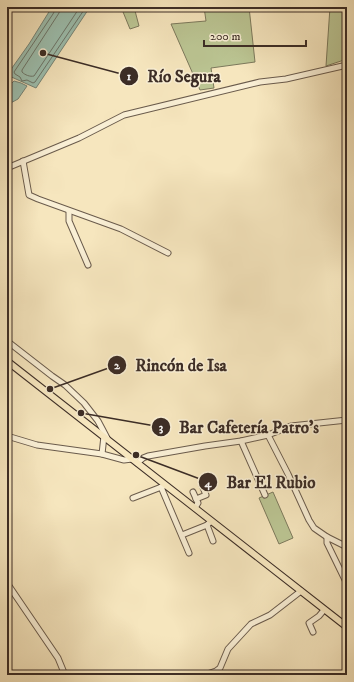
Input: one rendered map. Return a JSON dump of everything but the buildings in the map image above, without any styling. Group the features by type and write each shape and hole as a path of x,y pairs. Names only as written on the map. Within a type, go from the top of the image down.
{"main road":[{"path":"7,361 106,437 163,486 195,508 209,523 347,627"}],"street":[{"path":"7,168 79,138 124,115 246,85 286,79 347,64"},
{"path":"23,161 29,195 121,230 168,253"},
{"path":"69,211 69,221 88,265"},
{"path":"7,341 52,376 65,384 84,403 98,421 106,437 102,454"},
{"path":"7,436 38,445 102,454 124,460 135,461 148,456 241,441 268,435 291,426 347,420"},
{"path":"268,435 314,528 327,537 347,547"},
{"path":"241,441 264,495"},
{"path":"196,499 206,495 202,485"},
{"path":"133,498 163,486 189,553"},
{"path":"193,492 198,503 195,508"},
{"path":"182,535 209,523 213,541"},
{"path":"327,537 327,543 347,584"},
{"path":"7,583 58,658 65,675"},
{"path":"204,675 220,668 228,650 251,624 270,615 301,591"},
{"path":"313,632 309,623 319,616 324,610"}],"green space":[{"path":"121,7 134,7 139,26 130,29"},
{"path":"204,7 249,7 255,62 211,68 214,88 200,90 171,24 206,21"},
{"path":"330,7 347,7 347,59 326,66"},
{"path":"273,492 293,538 279,544 259,498"}],"water":[{"path":"52,7 90,7 36,88 7,75 29,44"},
{"path":"14,81 27,86 18,99 7,105 7,88"}],"place":[{"name":"Río Segura","path":"43,53"},
{"name":"Rincón de Isa","path":"50,389"},
{"name":"Bar Cafetería Patro's","path":"81,413"},
{"name":"Bar El Rubio","path":"136,455"}]}
